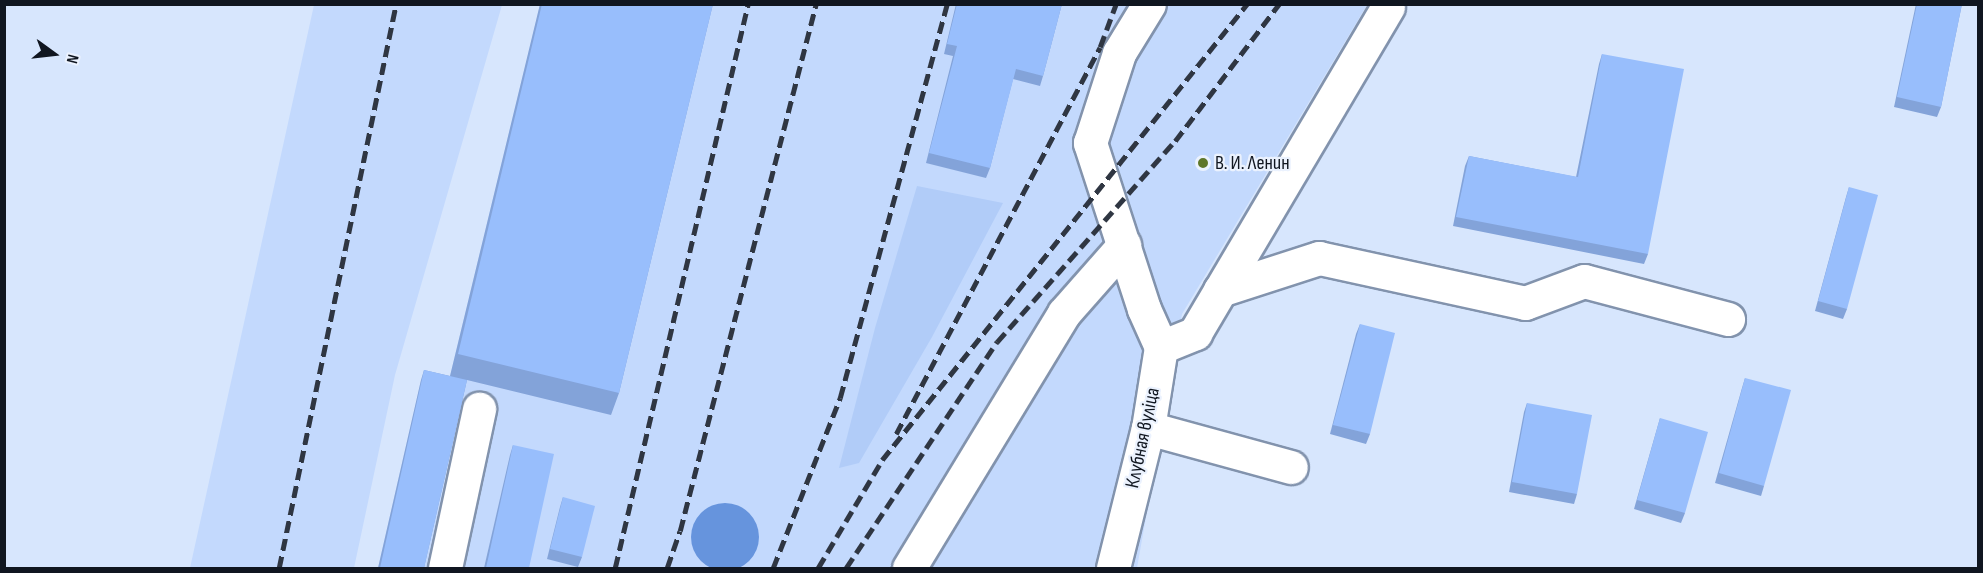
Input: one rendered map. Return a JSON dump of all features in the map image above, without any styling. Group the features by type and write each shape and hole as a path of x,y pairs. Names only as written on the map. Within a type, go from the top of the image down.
{"street":[{"path":"1149,4 1119,53 1090,143 1144,309 1161,347 1195,333 1388,7"},
{"path":"909,568 1064,313 1124,245"},
{"path":"1220,290 1319,258 1525,303 1584,281 1728,318"},
{"name":"Клубная вуліца","path":"1113,568 1148,428 1161,347"},
{"path":"445,568 479,409"},
{"path":"1148,428 1290,467"}],"shaded area":[{"path":"314,5 502,5 395,375 354,568 190,568"},
{"path":"540,5 1367,5 1182,314 1137,568 378,568 421,380 433,383 450,376"},
{"path":"917,186 1003,203 932,337 859,463 839,468 875,328"}],"water":[{"path":"732,503 744,509 753,518 759,530 757,550 749,561 732,571 718,571 701,561 693,550 691,530 701,513 712,505"}],"building":[{"path":"542,4 713,4 619,393 458,354"},
{"path":"957,4 1062,4 1043,76 1016,69 990,168 929,153 957,46 947,44"},
{"path":"1917,4 1962,4 1941,107 1897,97"},
{"path":"1602,54 1684,69 1648,254 1456,217 1469,156 1578,177"},
{"path":"1849,187 1878,195 1847,309 1818,301"},
{"path":"1360,324 1395,333 1370,434 1333,425"},
{"path":"424,370 467,380 424,568 380,568"},
{"path":"1745,378 1791,390 1764,486 1719,473"},
{"path":"1527,403 1592,415 1577,494 1512,482"},
{"path":"1660,418 1708,432 1685,513 1637,500"},
{"path":"513,445 554,454 529,568 486,568"},
{"path":"563,497 595,506 582,557 550,549"}],"railway":[{"path":"279,568 396,4"},
{"path":"615,568 748,4"},
{"path":"667,568 680,531 816,4"},
{"path":"773,568 840,398 947,4"},
{"path":"896,434 1100,47 1116,4"},
{"path":"818,568 882,460 1247,4"},
{"path":"846,568 997,342 1175,141 1279,4"}],"place":[{"name":"В. И. Ленин","path":"1203,163"}]}
